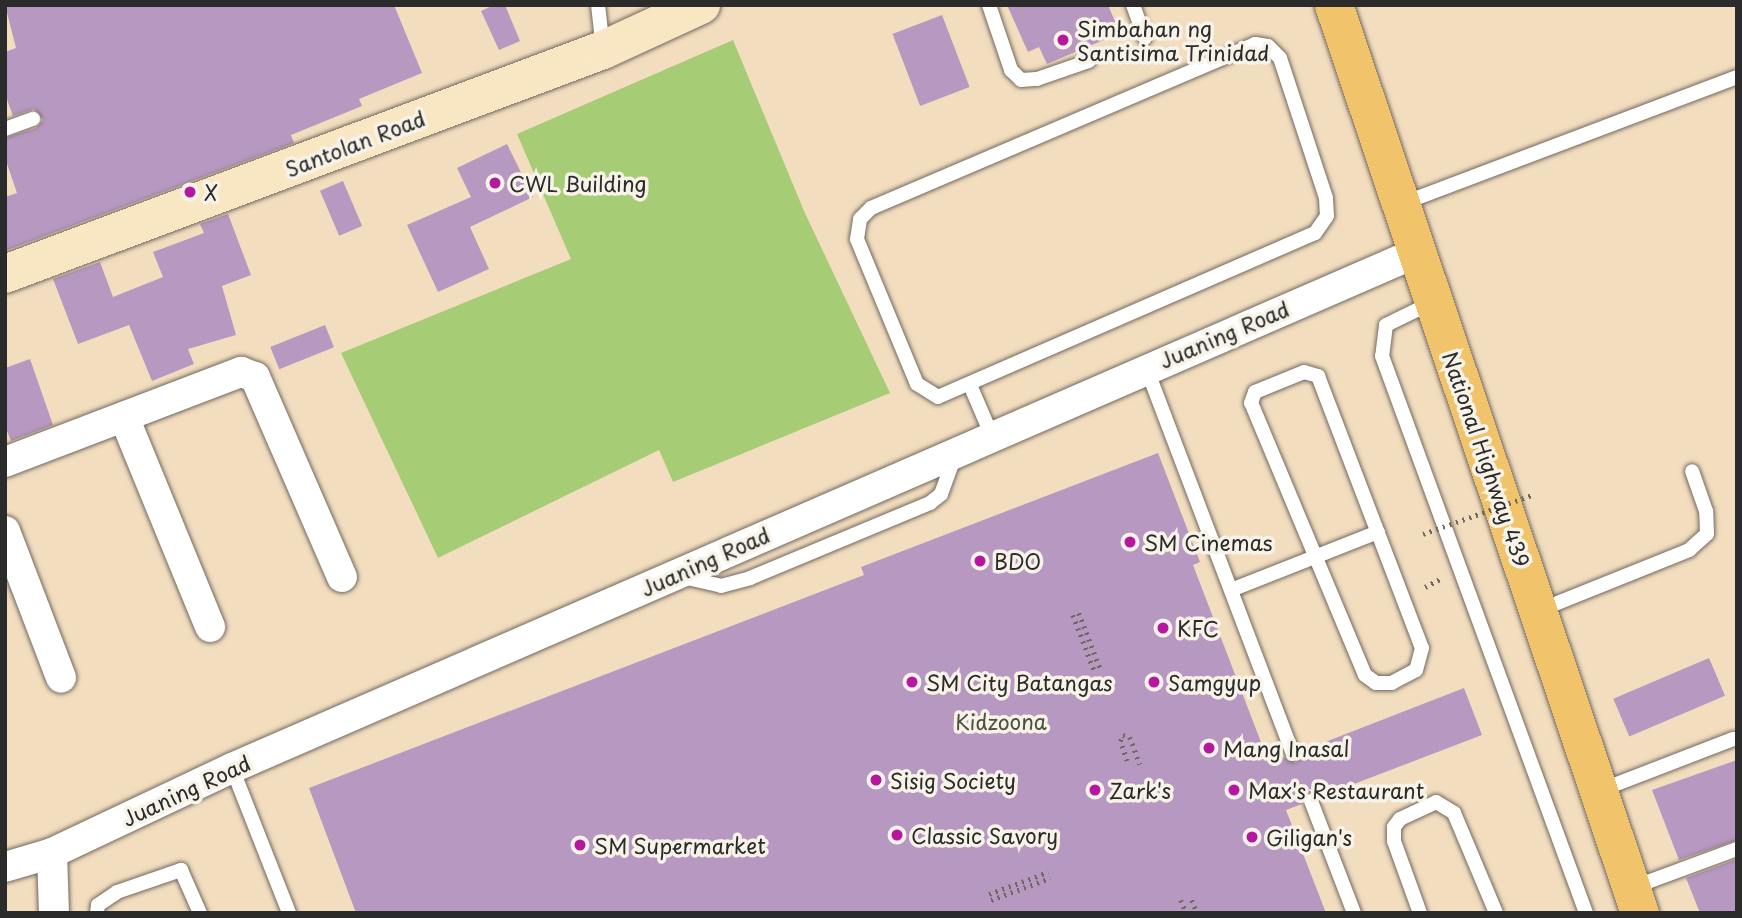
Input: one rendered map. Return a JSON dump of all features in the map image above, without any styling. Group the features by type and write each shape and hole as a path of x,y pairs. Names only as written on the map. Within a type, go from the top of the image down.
{"main road":[{"name":"National Highway 439","path":"1334,5 1637,900"}],"street":[{"name":"Santolan Road","path":"5,274 603,50 701,5"},
{"name":"Juaning Road","path":"5,867 52,853 232,768 1146,367 1416,253"},
{"path":"5,462 241,372 256,377 342,578"},
{"path":"124,417 210,627"},
{"path":"5,531 61,678"},
{"path":"52,853 54,913"}],"lane":[{"path":"598,5 603,50"},
{"path":"989,5 1011,70 1021,80 1037,79 1088,61"},
{"path":"1133,5 1145,38"},
{"path":"1255,44 1268,46 1280,58 1326,198 1326,216 1315,233 970,385 938,397 917,384 857,239 860,219 871,208 1235,51 1255,44"},
{"path":"1400,205 1737,77"},
{"path":"5,129 33,119"},
{"path":"1433,302 1386,325 1382,356 1586,913"},
{"path":"1146,367 1293,754"},
{"path":"1304,372 1318,376 1378,532 1422,648 1420,661 1406,678 1376,683 1366,675 1251,403 1255,392 1304,372"},
{"path":"970,385 992,436"},
{"path":"1539,610 1689,550 1707,534 1706,511 1692,471"},
{"path":"1231,590 1318,558 1378,532"},
{"path":"1601,790 1733,739"},
{"path":"232,768 289,913"},
{"path":"1311,801 1354,913"},
{"path":"1420,913 1394,841 1394,827 1400,819 1436,802 1454,813 1496,913"},
{"path":"1637,900 1737,849"},
{"path":"97,913 99,905 117,892 181,870 200,913"}],"path":[{"path":"1423,534 1532,495"},
{"path":"1425,587 1440,579"},
{"path":"1076,614 1097,669"},
{"path":"1127,761 1120,741 1123,735 1129,737 1140,764"},
{"path":"989,894 1048,872"},
{"path":"991,900 1050,878"},
{"path":"1181,900 1186,913"},
{"path":"1192,900 1197,913"}],"green space":[{"path":"733,40 804,211 890,393 673,482 659,450 438,558 341,353 571,259 517,134"}],"building":[{"path":"5,5 394,5 422,73 359,99 362,106 291,135 294,143 5,251 5,197 17,193 5,158 5,138 36,128 43,120 34,109 13,116 5,94 5,52 16,48"},
{"path":"494,5 505,5 520,41 499,50 481,11"},
{"name":"Simbahan ng Santisima Trinidad","path":"1007,5 1108,5 1120,33 1047,64 1039,47 1028,52"},
{"path":"942,15 970,87 920,106 893,34"},
{"path":"507,144 533,197 470,227 489,269 438,292 407,225 471,197 457,168"},
{"path":"343,181 362,226 339,236 320,191"},
{"path":"228,214 251,275 222,286 236,335 188,349 194,364 152,381 129,325 78,344 53,279 100,262 113,297 163,277 153,252 204,233 200,224"},
{"path":"325,325 334,347 279,369 270,347"},
{"path":"30,359 53,425 11,441 5,426 5,368"},
{"name":"SM City Batangas","path":"1158,453 1200,562 1193,565 1269,763 1284,757 1296,763 1302,751 1464,688 1482,735 1320,797 1308,792 1302,804 1286,810 1326,913 356,913 309,788 864,575 861,567"},
{"path":"1709,658 1725,696 1629,736 1613,699"},
{"path":"1737,760 1737,840 1679,860 1652,790"},
{"path":"1737,859 1737,913 1700,913 1686,878"}],"place":[{"name":"Simbahan ng Santisima Trinidad","path":"1063,40"},
{"name":"CWL Building","path":"495,183"},
{"name":"X","path":"190,192"},
{"name":"SM Cinemas","path":"1130,542"},
{"name":"BDO","path":"980,561"},
{"name":"KFC","path":"1163,628"},
{"name":"SM City Batangas","path":"912,682"},
{"name":"Samgyup","path":"1154,682"},
{"name":"Mang Inasal","path":"1209,748"},
{"name":"Sisig Society","path":"876,780"},
{"name":"Zark's","path":"1095,790"},
{"name":"Max's Restaurant","path":"1234,790"},
{"name":"Classic Savory","path":"897,835"},
{"name":"Giligan's","path":"1252,837"},
{"name":"SM Supermarket","path":"580,845"}],"park label":[{"name":"Kidzoona","path":"1001,721"}]}
